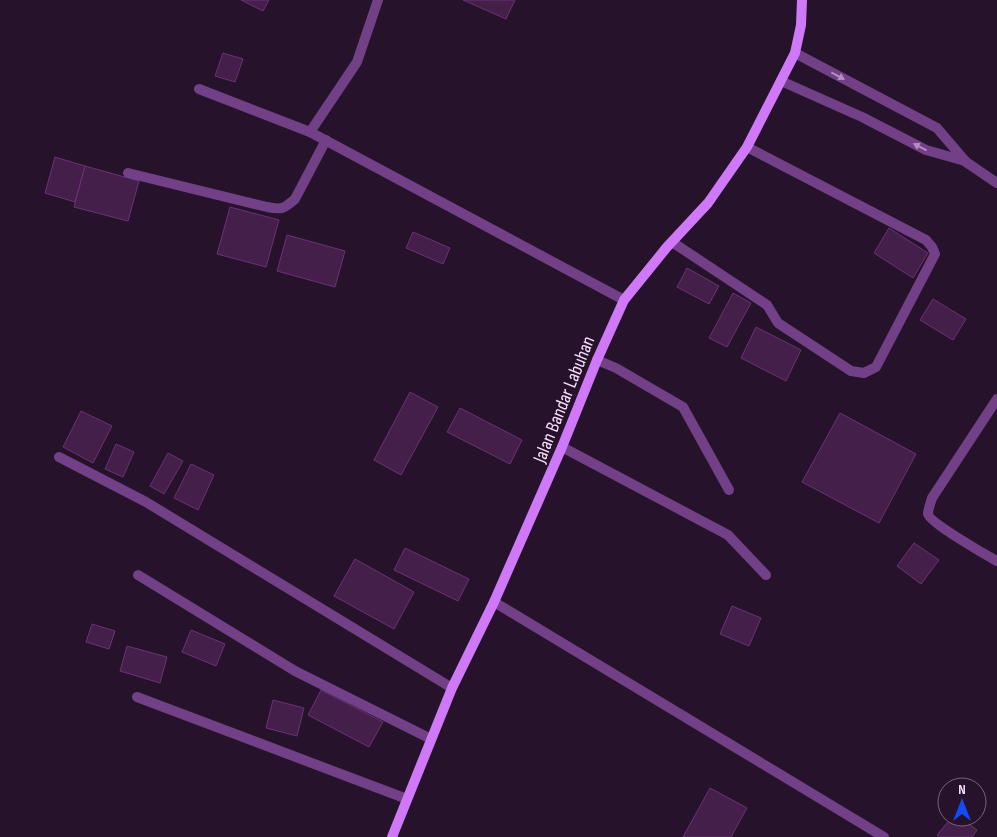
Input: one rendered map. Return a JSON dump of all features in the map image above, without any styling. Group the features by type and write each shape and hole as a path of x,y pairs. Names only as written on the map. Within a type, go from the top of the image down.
{"main road":[{"name":"Jalan Bandar Labuhan","path":"392,837 452,688 494,602 624,300 672,242 708,203 747,147 795,53 802,25 802,0"}],"street":[{"path":"310,132 357,62 378,0"},
{"path":"795,53 937,128 966,162 997,183"},
{"path":"781,81 862,117 926,150 966,162"},
{"path":"199,89 310,132 624,300"},
{"path":"128,173 267,208 283,208 295,199 326,140"},
{"path":"672,242 767,305 778,323 852,371 864,373 876,367 935,254 932,247 926,240 747,147"},
{"path":"597,360 616,368 683,407 729,490"},
{"path":"997,399 932,498 928,514 932,520 997,561"},
{"path":"562,447 728,535 766,575"},
{"path":"59,457 146,502 452,688"},
{"path":"138,575 295,670 431,739"},
{"path":"494,602 884,837"},
{"path":"137,697 407,798"}],"building":[{"path":"241,0 269,0 263,11"},
{"path":"463,0 515,0 506,19"},
{"path":"223,53 243,59 235,82 215,76"},
{"path":"55,157 85,166 75,202 45,193"},
{"path":"85,166 139,181 128,221 74,207"},
{"path":"230,207 279,220 266,267 217,254"},
{"path":"889,228 928,253 913,278 874,253"},
{"path":"413,232 450,248 443,264 406,248"},
{"path":"287,235 345,251 335,287 277,271"},
{"path":"687,268 719,286 709,304 677,287"},
{"path":"733,293 751,303 727,347 709,338"},
{"path":"933,299 966,319 953,340 920,320"},
{"path":"756,327 801,350 786,381 741,358"},
{"path":"410,392 438,407 401,475 374,460"},
{"path":"460,408 522,440 510,464 447,432"},
{"path":"81,411 112,426 93,463 63,447"},
{"path":"840,413 916,454 879,523 802,482"},
{"path":"116,444 134,452 123,477 105,469"},
{"path":"168,453 183,461 164,494 150,486"},
{"path":"191,464 214,475 198,510 174,498"},
{"path":"914,543 939,560 921,584 897,566"},
{"path":"405,548 469,579 458,601 394,570"},
{"path":"355,559 414,592 394,629 334,596"},
{"path":"732,606 761,618 749,646 720,634"},
{"path":"92,624 115,631 109,649 86,642"},
{"path":"191,630 225,644 216,666 182,652"},
{"path":"127,646 167,657 160,683 120,671"},
{"path":"321,690 383,722 369,747 308,715"},
{"path":"273,700 304,708 297,736 266,728"},
{"path":"710,788 747,808 731,837 683,837"},
{"path":"944,827 973,827 977,830 972,837 940,837 937,835"}]}
